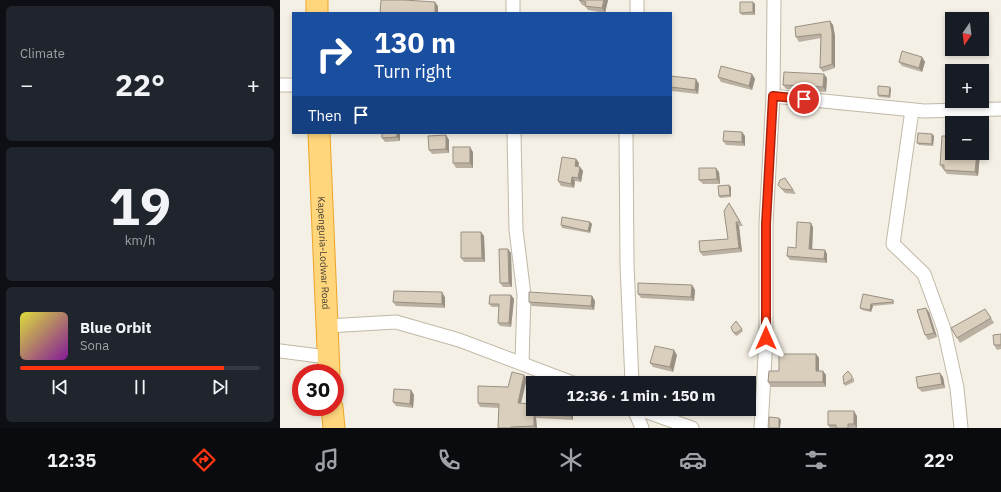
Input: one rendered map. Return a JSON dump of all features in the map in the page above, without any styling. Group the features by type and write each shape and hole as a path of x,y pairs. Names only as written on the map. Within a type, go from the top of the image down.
{"highway":[{"path":"317,0 317,12"},
{"name":"Kapenguria-Lodwar Road","path":"319,134 328,364"},
{"path":"333,416 334,428"}],"street":[{"path":"513,0 513,12"},
{"path":"636,12 637,0"},
{"path":"761,428 766,338 766,224 773,96 774,0"},
{"path":"280,86 292,85"},
{"path":"773,96 912,110 1001,109"},
{"path":"912,110 893,244 924,274 927,280 944,329 957,388 961,428"},
{"path":"514,134 516,230 524,295 522,363"},
{"path":"626,134 626,264 632,376"},
{"path":"327,326 396,322 459,340 555,376"},
{"path":"280,351 325,364"},
{"path":"637,416 642,428"},
{"path":"659,416 692,428"}],"building":[{"path":"381,0 435,2 435,12 380,12"},
{"path":"579,0 604,0 602,8 585,6 586,2"},
{"path":"740,2 753,2 753,12 740,13"},
{"path":"830,21 832,32 832,64 820,68 821,34 796,37 795,27"},
{"path":"902,51 922,57 919,68 899,62"},
{"path":"721,66 752,74 749,86 718,77"},
{"path":"784,72 824,74 823,87 783,85"},
{"path":"672,76 696,79 695,90 672,87"},
{"path":"878,86 890,87 889,96 878,95"},
{"path":"724,131 742,132 742,142 723,141"},
{"path":"918,133 932,134 932,144 917,143"},
{"path":"382,134 397,134 397,137 382,138"},
{"path":"446,135 446,149 429,150 428,136"},
{"path":"942,136 945,136 945,160 976,160 975,172 944,170 944,165 940,165"},
{"path":"453,147 470,147 470,163 453,163"},
{"path":"562,157 576,159 575,166 580,167 578,178 572,177 571,184 558,181"},
{"path":"699,168 716,168 717,179 699,180"},
{"path":"785,178 793,190 782,189 778,185 780,180"},
{"path":"729,185 730,195 719,196 718,186"},
{"path":"729,203 740,222 736,222 739,248 700,252 699,241 728,239 724,211"},
{"path":"562,217 590,222 588,231 561,225"},
{"path":"797,222 811,223 809,249 825,250 824,259 787,256 788,247 796,248"},
{"path":"461,232 481,232 482,258 461,258"},
{"path":"499,249 508,249 509,283 500,283"},
{"path":"638,283 692,285 691,297 638,294"},
{"path":"394,291 442,292 442,304 393,302"},
{"path":"529,292 592,296 591,306 529,302"},
{"path":"863,294 893,300 893,302 871,304 870,310 860,308"},
{"path":"490,295 511,295 509,323 498,323 499,304 489,304"},
{"path":"926,308 934,333 925,335 917,310"},
{"path":"985,309 991,318 957,338 951,328"},
{"path":"736,321 742,329 736,333 733,332 731,327"},
{"path":"1001,334 1001,345 994,345 993,335"},
{"path":"655,346 674,350 670,367 650,363"},
{"path":"779,354 816,354 816,371 823,371 823,382 768,382 769,371 779,371"},
{"path":"848,371 852,376 852,379 844,384 843,376"},
{"path":"512,372 524,375 518,403 526,404 526,416 534,416 534,426 498,428 499,404 478,403 478,386 508,387"},
{"path":"940,373 942,384 918,388 916,377"},
{"path":"394,389 411,390 410,404 393,402"},
{"path":"828,411 854,411 854,424 848,424 848,428 836,428 836,425 828,425"},
{"path":"769,417 779,418 779,428 769,428"}],"route":[{"path":"766,338 766,224 773,96 804,99"}]}
